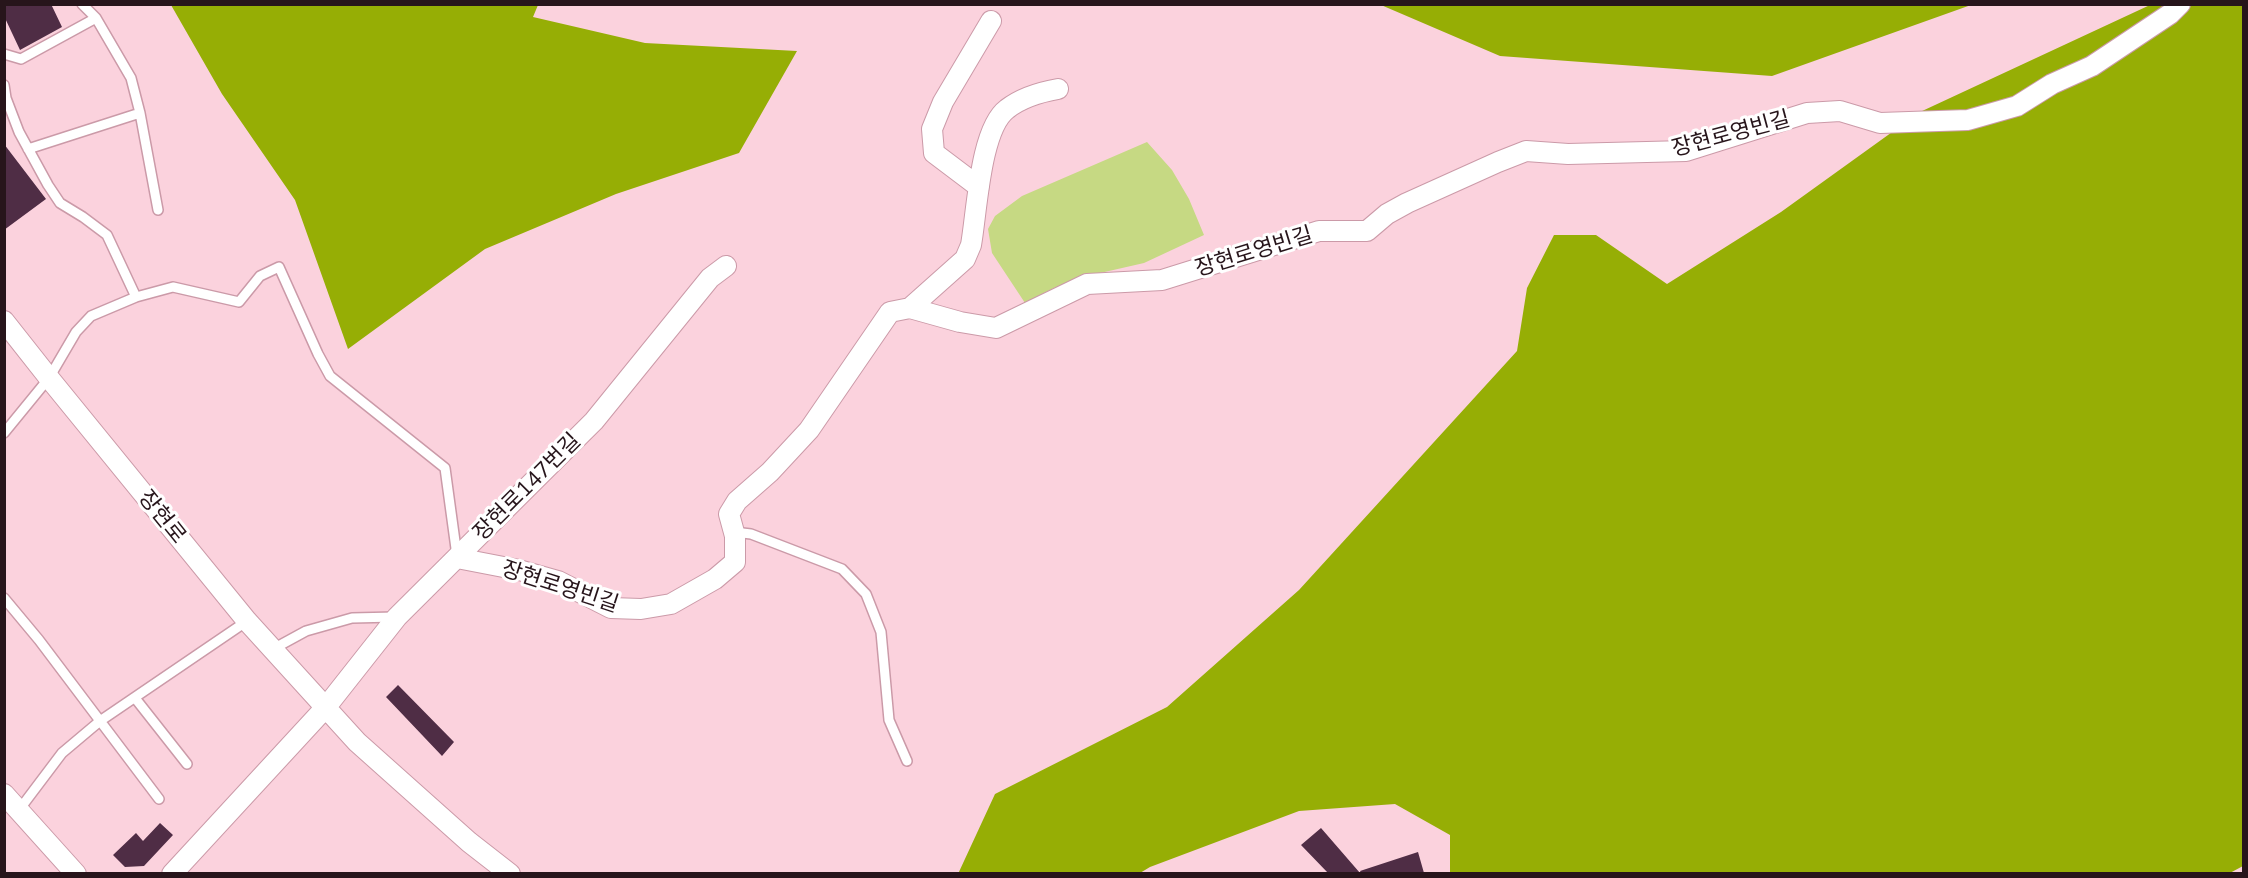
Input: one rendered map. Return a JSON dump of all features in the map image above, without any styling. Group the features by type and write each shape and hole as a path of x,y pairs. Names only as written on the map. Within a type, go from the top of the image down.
{"street":[{"name":"장현로영빈길","path":"457,558 519,570 558,581 611,608 641,609 671,604 715,579 735,562 734,532 729,514 737,501 770,472 809,430 890,312 910,308 960,322 996,328 1087,284 1162,280 1319,231 1367,231 1388,214 1407,203 1526,151 1568,153 1686,151 1807,113 1840,111 1880,123 1968,120 2018,106 2052,84 2092,66 2170,14 2180,4"},
{"path":"979,187 934,153 932,129 943,102 991,21"},
{"path":"910,308 965,259 971,245 986,147 995,123 1006,109 1042,92 1058,89"},
{"name":"장현로147번길","path":"326,707 397,617 594,421 710,278 726,266"},
{"name":"장현로","path":"4,321 247,621 366,749 469,842 510,873"},
{"path":"172,873 326,707"},
{"path":"4,794 76,873"}],"lane":[{"path":"82,4 96,18 131,78 140,113 158,210"},
{"path":"4,54 21,58 96,18"},
{"path":"4,85 15,123 60,203 107,235 136,297"},
{"path":"28,149 140,113"},
{"path":"4,433 48,378 76,332 91,315 136,297 173,287 239,302 260,276 279,267 330,376 445,468 457,558"},
{"path":"734,532 751,534 842,569 866,594 881,632 889,720 907,761"},
{"path":"4,598 39,640 159,799"},
{"path":"273,649 306,631 352,618 397,617"},
{"path":"18,810 62,753 100,721 247,621"},
{"path":"135,699 187,764"}],"green space":[{"path":"171,5 538,5 533,17 645,43 797,51 739,153 616,194 485,249 348,349 295,200 222,94"},
{"path":"1381,5 1971,5 1772,76 1500,56"},
{"path":"2150,5 2243,5 2243,866 2228,874 1450,873 1450,835 1395,804 1299,811 1150,867 1140,873 958,874 995,794 1167,707 1299,590 1517,351 1527,288 1554,235 1596,235 1667,284 1781,212 1920,112"},
{"path":"1147,142 1172,170 1189,199 1204,235 1144,263 1087,276 1054,288 1025,303 992,253 988,229 995,216 1022,196"}],"building":[{"path":"4,4 51,4 62,27 20,50 4,16"},
{"path":"4,144 46,199 4,230"},
{"path":"398,685 454,742 442,756 386,697"},
{"path":"160,823 173,835 144,866 125,867 113,855 136,833 143,841"},
{"path":"1321,828 1360,873 1328,873 1301,845"},
{"path":"1418,852 1424,873 1361,873 1360,871"}]}
